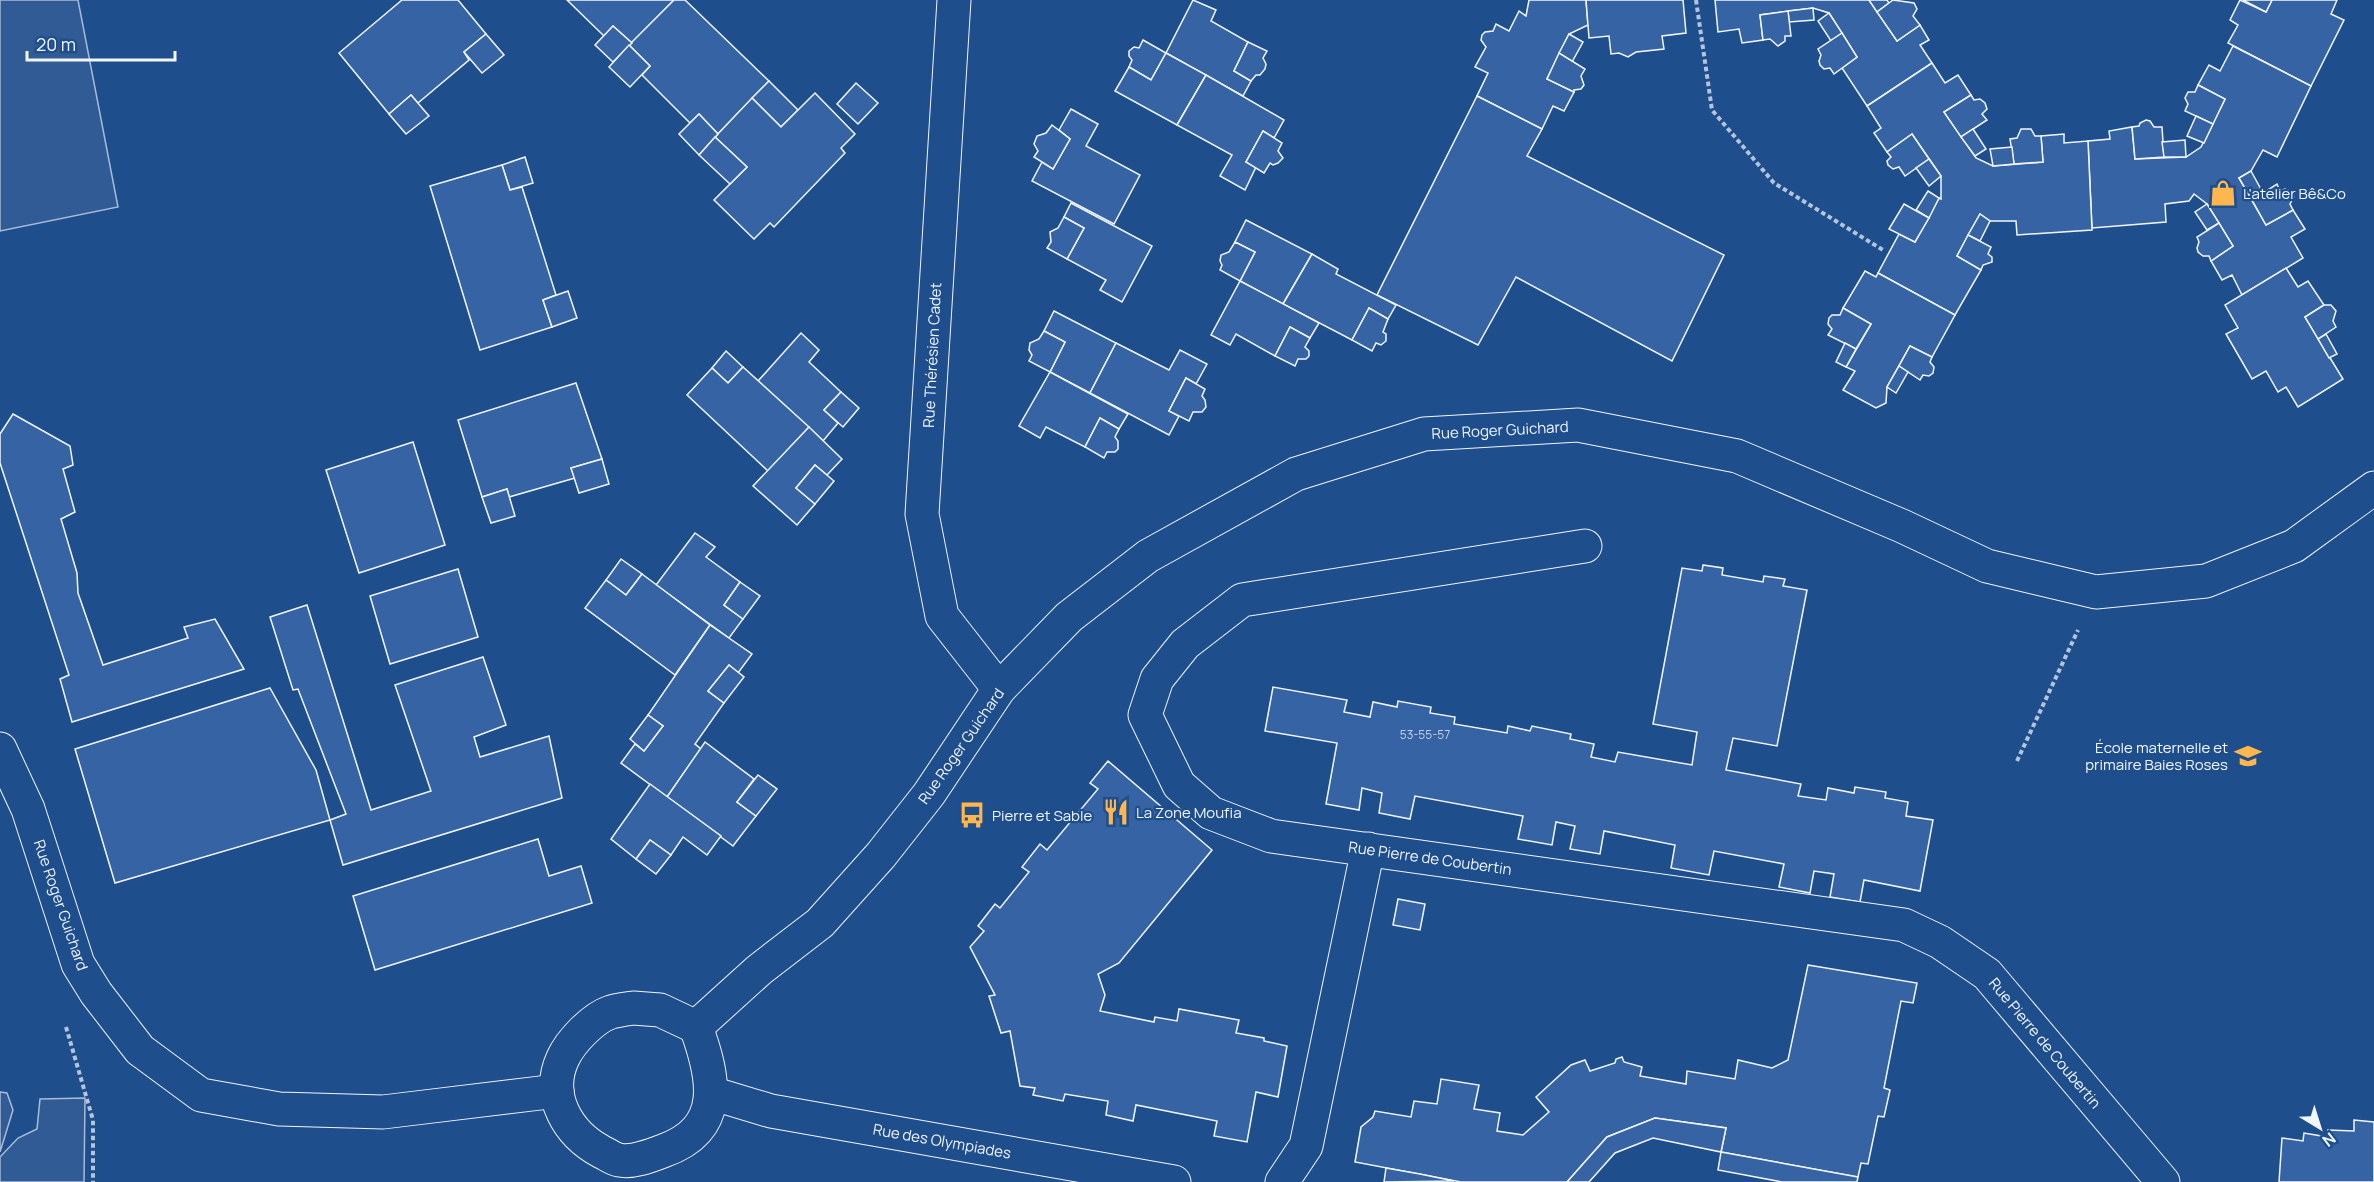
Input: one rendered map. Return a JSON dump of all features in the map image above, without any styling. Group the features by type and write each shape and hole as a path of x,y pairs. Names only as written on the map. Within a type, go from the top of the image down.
{"street":[{"name":"Rue Thérésien Cadet","path":"954,0 922,514 942,616 999,689"},
{"name":"Rue Roger Guichard","path":"696,1027 759,970 820,923 881,855 929,794 999,689 1069,617 1148,556 1296,474 1424,434 1578,425 1737,456 1902,526 1987,566 2096,592 2206,581 2294,546 2374,488"},
{"name":"Rue Pierre de Coubertin","path":"1586,546 1242,600 1185,644 1157,679 1145,715 1179,785 1211,813 1271,836 1904,925 1940,942 1987,974 2163,1182"},
{"name":"Rue Roger Guichard","path":"0,749 28,809 78,964 96,993 140,1050 201,1095 279,1109 383,1112 557,1091"},
{"path":"1282,1182 1306,1146 1368,849"},
{"path":"633,1008 660,1011 696,1027 708,1058 711,1093 702,1126 648,1170 595,1148 578,1136 563,1116 557,1091 560,1065 569,1045 586,1028 609,1012 633,1008"},
{"name":"Rue des Olympiades","path":"711,1093 771,1111 1174,1182"}],"path":[{"path":"1696,0 1712,110 1774,183 1883,250"},
{"path":"2017,761 2096,592"},
{"path":"93,1182 93,1120 61,1008 96,993"}],"shaded area":[{"path":"0,0 78,0 118,207 0,231"},
{"path":"0,1092 7,1093 13,1110 0,1152"},
{"path":"85,1098 84,1182 0,1182 0,1157 18,1138 37,1129 40,1099"}],"building":[{"path":"402,0 458,0 486,34 464,52 469,60 418,103 411,95 389,114 339,53"},
{"path":"567,0 674,0 632,43 613,26 604,36"},
{"path":"674,0 685,0 769,81 718,134 699,114 690,123 642,75 650,66 629,45"},
{"path":"1193,0 1216,10 1211,21 1248,42 1234,71 1251,81 1243,96 1166,53"},
{"path":"1529,0 1586,0 1588,25 1569,34 1547,79 1574,92 1564,111 1553,106 1542,129 1477,96 1488,73 1475,67 1486,47 1481,40 1482,35 1493,31 1496,24 1509,31 1519,11 1526,16"},
{"path":"1586,0 1683,0 1686,33 1662,36 1664,49 1636,52 1628,57 1619,53 1611,54 1609,36 1589,38"},
{"path":"1715,0 1869,0 1897,41 1920,25 1929,40 1920,45 1932,63 1867,106 1842,68 1857,57 1829,13 1813,8 1760,15 1763,40 1742,43 1739,29 1718,32"},
{"path":"1869,0 1887,0 1889,3 1877,12"},
{"path":"1893,0 1914,3 1917,9 1913,16 1920,25 1897,41 1877,12"},
{"path":"2240,0 2266,12 2272,0 2337,0 2331,14 2344,20 2311,86 2228,43 2238,25 2230,20"},
{"path":"2243,0 2272,0 2266,12"},
{"path":"1813,8 1814,20 1789,22 1788,11"},
{"path":"1788,11 1791,36 1785,36 1785,41 1778,46 1770,39 1763,40 1760,15"},
{"path":"1829,13 1842,33 1831,41 1818,21"},
{"path":"613,26 632,43 613,62 595,45"},
{"path":"1842,33 1857,57 1834,74 1830,68 1824,69 1820,65 1821,55 1818,49"},
{"path":"486,34 504,55 482,73 464,52"},
{"path":"1569,34 1583,42 1572,62 1559,53"},
{"path":"1143,40 1166,53 1151,80 1129,67 1132,60 1129,51 1134,47 1139,48"},
{"path":"1248,42 1267,51 1263,58 1266,64 1265,69 1251,81 1234,71"},
{"path":"629,45 650,66 630,87 609,67"},
{"path":"2233,46 2311,86 2277,157 2263,150 2251,171 2239,178 2266,225 2293,210 2305,229 2291,237 2303,258 2242,295 2232,275 2222,280 2211,261 2233,246 2207,204 2194,194 2189,201 2165,204 2166,222 2092,228 2088,141 2110,139 2109,131 2132,127 2135,159 2186,157 2201,147 2225,99 2198,85 2209,65 2220,71"},
{"path":"1166,53 1206,75 1177,125 1115,91 1129,67 1151,80"},
{"path":"1559,53 1585,69 1581,76 1584,85 1581,89 1574,90 1574,92 1547,79"},
{"path":"1932,63 1945,83 1958,75 1971,95 1944,112 1976,158 1993,166 2043,162 2041,136 2064,134 2064,143 2088,141 2092,230 2017,235 2016,221 1990,221 1980,214 1957,256 1981,270 1955,315 1878,273 1899,234 1915,242 1939,198 1941,199 1941,176 1912,134 1887,152 1874,133 1881,128 1867,106"},
{"path":"1206,75 1284,120 1274,138 1263,131 1246,162 1256,167 1245,190 1220,176 1232,155 1177,125"},
{"path":"769,81 798,110 781,127 752,98"},
{"path":"856,83 878,103 858,124 837,104"},
{"path":"2198,85 2225,99 2213,124 2185,111 2188,104 2185,98 2188,92 2195,92"},
{"path":"815,93 855,134 841,148 845,153 774,227 770,223 754,239 714,200 747,167 715,137 752,98 781,127"},
{"path":"411,95 429,116 406,134 389,114"},
{"path":"1971,95 1974,100 1980,99 1985,103 1987,109 1982,114 1987,120 1961,137 1944,112"},
{"path":"1477,96 1542,129 1527,156 1724,255 1672,361 1516,277 1478,345 1377,295"},
{"path":"1071,109 1098,124 1086,146 1140,175 1114,224 1032,181 1042,162 1053,169 1070,139 1059,130"},
{"path":"699,114 718,134 699,155 679,134"},
{"path":"2196,116 2213,124 2204,143 2187,136"},
{"path":"2146,120 2150,121 2154,127 2162,127 2164,157 2135,159 2132,127 2139,126"},
{"path":"1052,125 1070,139 1053,169 1034,157 1038,151 1034,144 1037,136 1046,133"},
{"path":"1973,129 1986,149 1975,156 1961,137"},
{"path":"2021,129 2031,129 2035,136 2041,136 2043,162 2014,164 2010,139 2017,138"},
{"path":"1263,131 1282,143 1278,151 1283,158 1273,165 1270,163 1264,173 1246,162"},
{"path":"1912,134 1929,159 1905,176 1899,167 1893,169 1888,165 1887,161 1891,157 1887,152"},
{"path":"715,137 747,167 730,184 699,155"},
{"path":"2185,140 2186,157 2164,157 2162,142"},
{"path":"2012,147 2014,164 1993,166 1990,149"},
{"path":"525,157 533,183 510,190 502,165"},
{"path":"1929,159 1941,176 1929,186 1916,168"},
{"path":"502,165 510,190 522,187 556,295 543,300 552,327 480,350 430,186"},
{"path":"2251,171 2263,193 2252,200 2239,178"},
{"path":"2277,184 2280,191 2285,189 2292,192 2294,197 2290,204 2293,210 2266,225 2252,200"},
{"path":"1928,191 1939,198 1929,218 1916,210"},
{"path":"1071,203 1152,246 1122,302 1100,290 1106,280 1067,259 1084,228 1064,217"},
{"path":"1904,204 1929,218 1915,242 1889,229"},
{"path":"2207,204 2219,223 2207,230 2195,212"},
{"path":"1980,214 1990,221 1980,241 1968,235"},
{"path":"1064,217 1084,228 1067,259 1047,248 1051,242 1050,232 1058,228"},
{"path":"1246,220 1312,254 1283,304 1240,281 1255,252 1235,242"},
{"path":"2219,223 2233,246 2211,261 2209,256 2203,256 2198,252 2197,237"},
{"path":"1968,235 1991,247 1988,254 1992,257 1992,262 1983,265 1981,270 1957,256"},
{"path":"1235,242 1255,252 1240,281 1220,270 1221,255 1229,252"},
{"path":"1312,254 1338,269 1336,274 1396,305 1388,319 1369,308 1352,340 1283,304"},
{"path":"2286,268 2298,287 2308,281 2324,305 2305,317 2343,379 2298,407 2286,387 2278,392 2266,371 2252,379 2226,334 2238,328 2225,305"},
{"path":"1865,271 1876,277 1878,273 1955,315 1932,357 1910,346 1887,387 1886,403 1876,408 1843,390 1855,371 1846,367 1871,324 1843,308"},
{"path":"1240,281 1319,323 1310,338 1290,327 1275,356 1236,334 1230,345 1211,335"},
{"path":"568,291 577,318 552,327 543,300"},
{"path":"2324,305 2331,305 2336,311 2333,321 2336,327 2318,339 2305,317"},
{"path":"1369,308 1388,319 1383,332 1386,334 1386,341 1381,345 1376,343 1372,351 1352,340"},
{"path":"1843,308 1871,324 1856,349 1828,335 1832,329 1828,324 1829,318 1832,315 1840,315"},
{"path":"1054,311 1116,343 1090,393 1050,372 1065,342 1044,331"},
{"path":"1290,327 1310,338 1305,347 1309,351 1309,356 1306,359 1298,359 1295,366 1275,356"},
{"path":"1044,331 1065,342 1050,372 1029,361 1032,355 1029,350 1030,343 1039,339"},
{"path":"801,333 819,350 809,362 841,392 824,410 838,423 823,441 758,381"},
{"path":"2326,334 2337,354 2329,358 2318,339"},
{"path":"1116,343 1169,370 1180,350 1207,364 1196,384 1186,378 1169,411 1179,416 1169,435 1090,393"},
{"path":"1845,343 1856,349 1846,367 1836,362"},
{"path":"1910,346 1932,357 1930,362 1934,367 1933,373 1929,376 1923,375 1920,380 1899,366"},
{"path":"726,351 743,367 728,383 712,368"},
{"path":"1899,366 1908,372 1896,393 1887,387"},
{"path":"743,367 809,427 768,471 687,395 712,368 728,383"},
{"path":"1050,372 1128,414 1119,429 1100,418 1085,447 1046,427 1040,438 1019,426"},
{"path":"1186,378 1205,389 1202,396 1206,407 1202,412 1193,412 1189,421 1169,411"},
{"path":"576,383 602,459 571,468 575,478 509,497 507,489 482,497 458,420"},
{"path":"841,392 859,408 843,427 824,410"},
{"path":"13,414 70,446 73,465 63,469 75,512 61,519 77,573 78,593 103,665 188,638 184,627 215,619 244,669 72,722 60,679 69,675 0,463 0,434"},
{"path":"1100,418 1119,429 1115,437 1118,441 1118,449 1115,452 1107,452 1104,458 1085,447"},
{"path":"809,427 842,459 827,475 815,465 796,488 815,504 797,525 753,486"},
{"path":"413,442 445,545 359,573 326,470"},
{"path":"602,459 609,484 579,493 571,468"},
{"path":"815,465 834,481 815,504 796,488"},
{"path":"507,489 515,516 491,523 482,497"},
{"path":"695,533 715,547 706,557 740,582 724,605 743,619 729,638 656,585"},
{"path":"621,559 642,574 626,595 606,580"},
{"path":"1703,565 1723,568 1722,575 1763,582 1764,576 1785,579 1783,586 1807,590 1777,746 1733,738 1726,770 1801,784 1798,796 1826,800 1828,788 1854,793 1855,787 1886,792 1885,798 1908,802 1906,816 1933,820 1920,891 1864,880 1860,902 1830,897 1834,874 1814,871 1810,893 1779,887 1784,864 1714,851 1709,875 1671,868 1675,845 1604,831 1600,854 1570,849 1575,826 1556,822 1552,845 1518,839 1523,816 1415,796 1410,819 1379,813 1382,793 1362,788 1359,810 1326,804 1337,743 1265,731 1273,687 1347,700 1344,712 1370,717 1373,702 1397,707 1398,701 1431,707 1430,713 1455,717 1454,724 1507,733 1508,726 1530,731 1532,726 1571,734 1570,739 1594,744 1591,757 1615,762 1618,752 1692,765 1697,732 1653,724 1682,568 1702,571"},
{"path":"458,569 478,637 390,664 370,596"},
{"path":"642,574 710,625 675,675 585,608 606,580 626,595"},
{"path":"740,582 760,596 743,619 724,605"},
{"path":"307,605 371,810 431,791 395,685 483,657 506,725 474,737 480,757 549,736 562,798 343,865 330,820 346,814 298,689 293,690 270,617"},
{"path":"710,625 752,654 738,673 729,665 708,691 724,703 695,744 701,749 667,797 621,763 635,744 644,751 663,726 648,715"},
{"path":"729,665 744,677 724,703 708,691"},
{"path":"270,688 316,770 330,820 115,883 75,749"},
{"path":"648,715 663,726 644,751 630,739"},
{"path":"705,742 754,779 737,802 756,816 733,846 667,797"},
{"path":"1108,761 1212,850 1119,963 1098,974 1105,995 1100,1011 1154,1022 1155,1017 1177,1021 1179,1009 1239,1020 1236,1033 1264,1038 1264,1041 1287,1046 1278,1097 1256,1092 1247,1142 1214,1136 1217,1121 1136,1105 1133,1121 1106,1115 1108,1101 1065,1094 1063,1101 1033,1095 1035,1088 1020,1086 1010,1031 1001,1033 989,996 995,995 970,947 984,931 978,926 995,904 1000,908 1029,872 1022,867 1040,844 1047,850 1098,789 1090,783"},
{"path":"758,775 777,789 756,816 737,802"},
{"path":"650,784 721,836 707,855 683,837 671,855 650,840 636,859 611,839"},
{"path":"538,839 549,876 581,866 592,903 375,970 353,896"},
{"path":"650,840 671,855 656,874 636,859"},
{"path":"1398,899 1425,904 1420,930 1393,925"},
{"path":"1808,965 1917,983 1913,1003 1901,1001 1884,1088 1890,1090 1884,1117 1878,1116 1868,1164 1861,1163 1858,1177 1721,1152 1726,1128 1655,1118 1607,1137 1567,1182 1461,1182 1355,1162 1361,1127 1373,1117 1375,1111 1411,1117 1414,1101 1437,1104 1441,1079 1479,1085 1474,1109 1500,1113 1497,1131 1523,1135 1549,1112 1536,1097 1571,1065 1585,1060 1590,1071 1615,1063 1616,1059 1622,1057 1624,1062 1642,1067 1640,1076 1686,1084 1687,1071 1735,1079 1738,1060 1772,1068 1788,1060"},
{"path":"1655,1118 1726,1128 1721,1152 1653,1138 1615,1153 1589,1182 1567,1182 1607,1137"},
{"path":"2354,1120 2374,1122 2374,1182 2279,1182 2282,1138 2303,1141 2304,1133 2328,1137 2328,1130 2354,1131"},
{"path":"1721,1152 1858,1177 1857,1182 1782,1182 1718,1170"},
{"path":"1386,1168 1420,1174 1454,1181 1384,1182"}],"place":[{"name":"L'atelier Bê&Co","path":"2223,193"},
{"name":"École maternelle et primaire Baies Roses","path":"2248,756"},
{"name":"La Zone Moufia","path":"1116,812"},
{"name":"Pierre et Sable","path":"972,815"}]}
